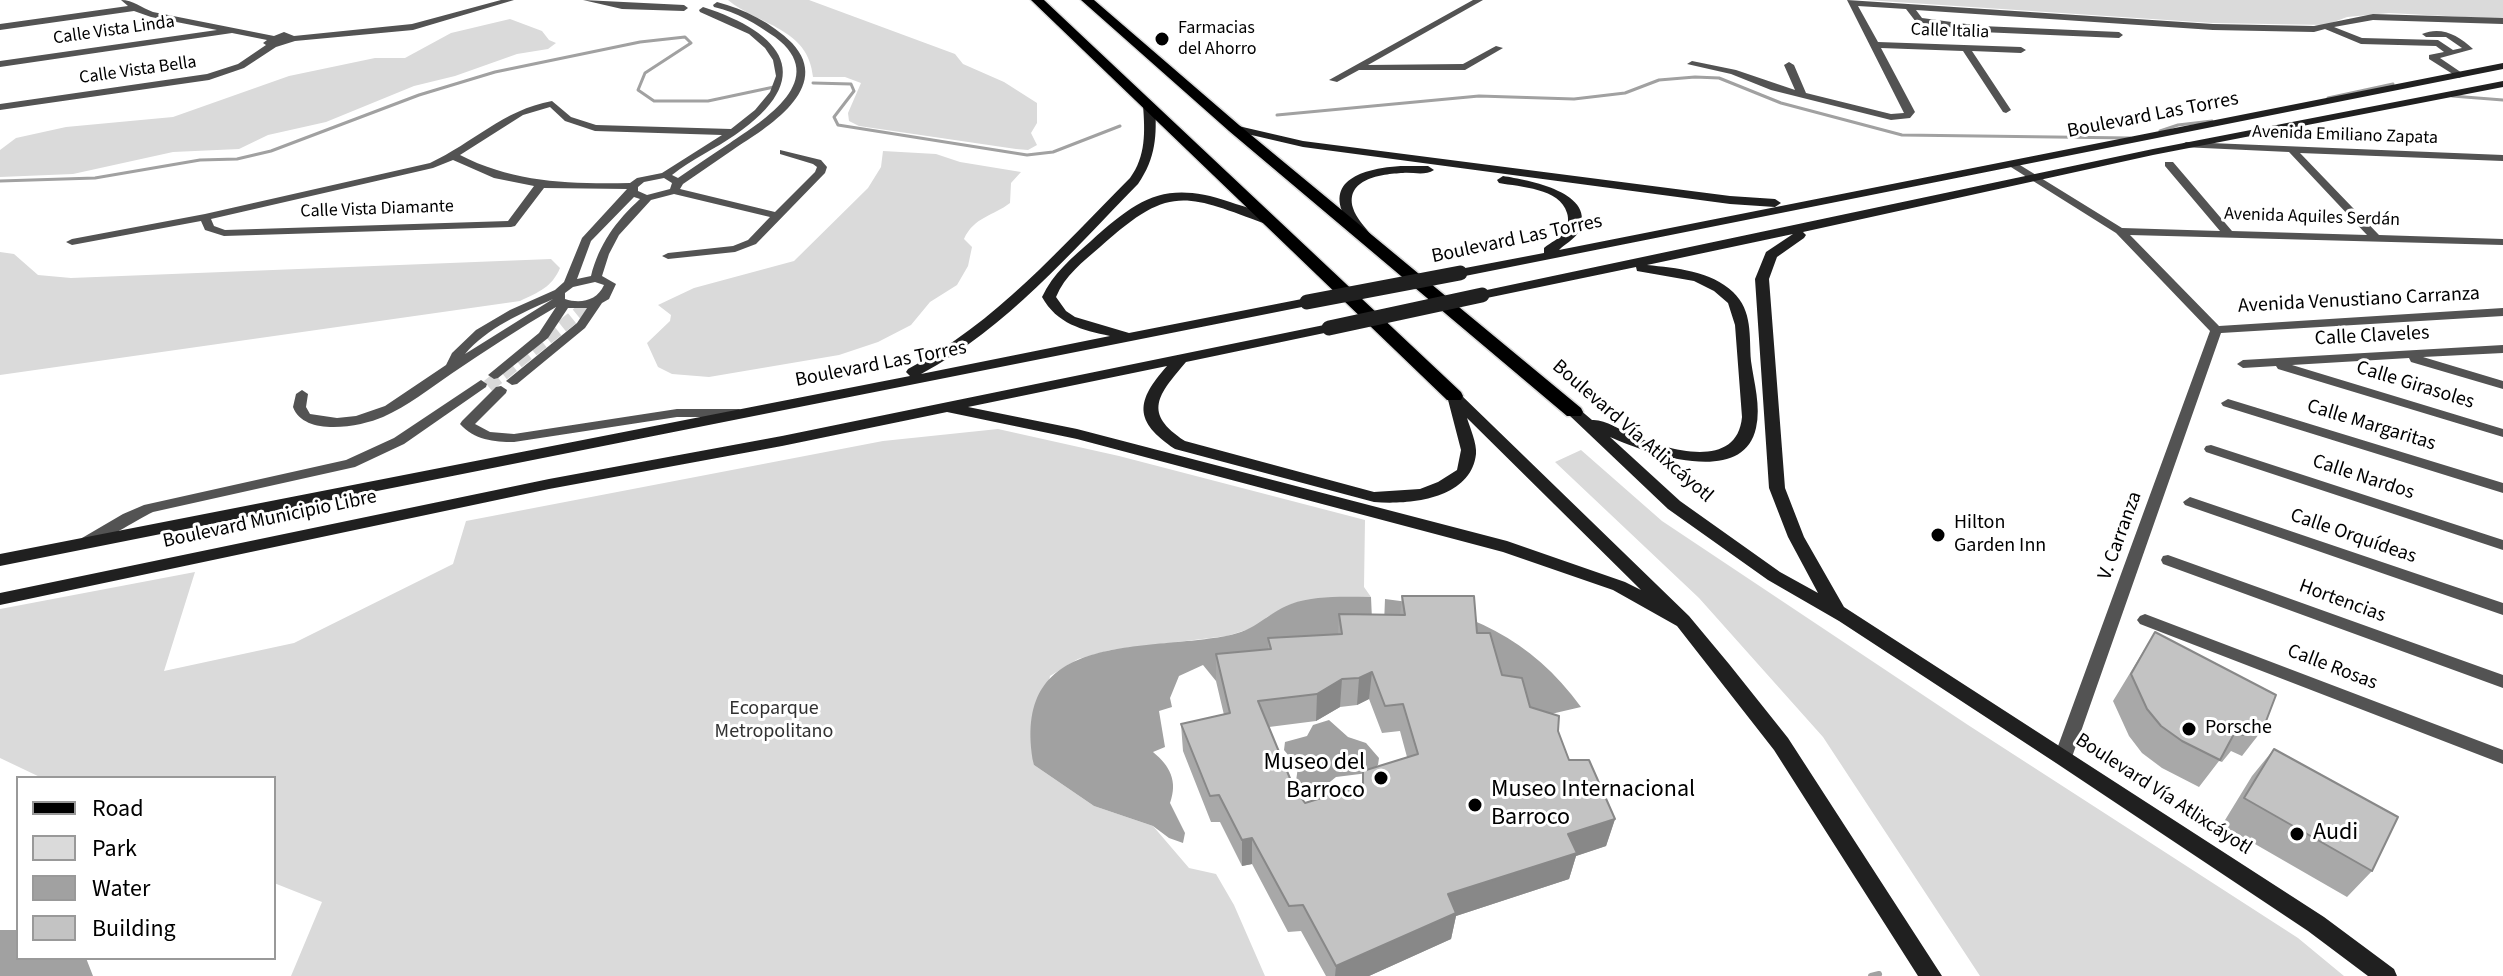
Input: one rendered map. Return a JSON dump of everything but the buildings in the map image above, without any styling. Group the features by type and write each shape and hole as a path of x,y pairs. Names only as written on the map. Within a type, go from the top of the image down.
{"main road":[{"path":"1037,0 1454,396 1683,621 1781,744 1931,976"},
{"name":"Boulevard Vía Atlixcáyotl","path":"1087,0 1234,128 1574,412 1674,505 1774,576 1838,612 2316,924 2386,976"},
{"name":"Boulevard Las Torres","path":"539,453 2503,66"},
{"name":"Boulevard Las Torres","path":"549,484 1180,360 2031,177 2503,84"},
{"path":"884,384 965,344 1000,314 1134,181 1144,168 1151,146 1149,105"},
{"path":"1234,128 1303,144 1730,200 1797,204"},
{"path":"1365,235 1346,207 1348,190 1353,183 1383,170 1424,169 1521,182 1558,194 1572,209 1575,226 1568,238 1543,255"},
{"path":"1128,337 1073,321 1053,307 1049,297 1059,277 1126,214 1155,199 1189,196 1217,202 1270,221"},
{"path":"1818,225 1771,255 1762,279 1777,488 1796,537 1838,612"},
{"path":"1574,412 1627,442 1679,455 1714,455 1729,451 1746,435 1749,425 1742,321 1735,303 1704,280 1624,266"},
{"path":"1180,360 1164,378 1149,403 1151,422 1163,435 1180,445 1374,497 1401,499 1437,491 1464,472 1469,450 1454,396"},
{"path":"943,407 1077,434 1507,547 1619,586 1683,621"},
{"name":"Boulevard Municipio Libre","path":"0,560 539,453"},
{"name":"Boulevard Municipio Libre","path":"0,599 549,484"}],"street":[{"path":"125,0 135,8"},
{"path":"0,27 135,8 272,42 284,35 293,39 413,27 510,0"},
{"path":"87,542 149,508 350,464 399,441 491,384 552,326 586,240 641,180 665,175 732,132 779,86 781,63 776,53 759,36 738,23 685,4 622,6 587,0"},
{"path":"1334,80 1479,0"},
{"path":"1852,1 2213,27 2327,27 2373,17 2503,21"},
{"path":"1692,64 1733,72 1802,95 1891,117 1907,116 1910,112 1852,1"},
{"path":"596,278 600,257 611,234 647,198 676,186 773,119 800,81 801,60 784,39 719,2 703,10"},
{"path":"1909,7 1919,20 1975,28 2119,35"},
{"path":"2327,27 2361,41 2438,43 2451,53"},
{"name":"Calle Vista Linda","path":"0,64 233,30"},
{"path":"2390,42 2388,40 2407,34 2448,34 2469,49 2432,57 2459,75"},
{"name":"Calle Vista Bella","path":"0,107 209,77 241,66 272,42"},
{"name":"Calle Italia","path":"1877,45 2021,50"},
{"path":"1357,68 1465,67 1499,48"},
{"path":"1966,49 2006,110"},
{"path":"1789,65 1802,95"},
{"path":"72,242 403,174 455,157 520,111 542,104 552,104 568,119 595,128 732,132"},
{"name":"Avenida Emiliano Zapata","path":"2186,145 2503,158"},
{"path":"2293,151 2376,238"},
{"path":"668,256 747,245 820,173 822,167 817,162 784,152"},
{"path":"455,157 488,174 540,186 632,190 647,198"},
{"path":"2011,164 2120,231 2216,330"},
{"path":"2169,164 2229,234"},
{"path":"665,175 676,186 778,216"},
{"name":"Calle Vista Diamante","path":"205,217 209,228 224,233 511,224 540,186"},
{"name":"Avenida Aquiles Serdán","path":"2120,231 2503,242"},
{"path":"302,394 298,405 301,414 309,420 343,423 366,419 403,404 452,367 563,295 596,278 605,280 610,290 597,301 581,325 512,381"},
{"path":"452,367 454,357 463,347 511,314 563,295 585,305 597,301"},
{"name":"Avenida Venustiano Carranza","path":"2216,330 2503,312"},
{"path":"523,321 539,319 552,326"},
{"name":"V. Carranza","path":"2063,757 2216,330"},
{"name":"Calle Claveles","path":"2243,364 2503,349"},
{"path":"2403,355 2503,385"},
{"name":"Calle Girasoles","path":"2270,363 2503,433"},
{"path":"491,384 467,424 489,436 514,438 677,413 739,413"},
{"name":"Calle Margaritas","path":"2228,403 2503,488"},
{"name":"Calle Nardos","path":"2211,449 2503,545"},
{"name":"Calle Orquídeas","path":"2190,502 2503,609"},
{"name":"Hortencias","path":"2168,560 2503,682"},
{"name":"Calle Rosas","path":"2145,620 2503,757"}],"green space":[{"path":"728,0 809,0 955,54 963,64 1004,82 1037,103 1037,123 1031,133 1037,145 1028,150 1016,149 859,126 849,121 848,113 861,83 845,77 813,77 802,48 792,38"},
{"path":"1866,0 2503,0 2503,19 2389,13 2347,17 2326,25 2212,23"},
{"path":"510,19 542,31 556,43 548,49 517,54 455,76 414,86 326,122 268,135 239,149 173,152 73,174 0,177 0,150 16,138 66,127 173,117 289,76 375,58 405,58 451,33"},
{"path":"883,151 936,154 960,162 1021,172 1011,183 1010,203 978,221 964,239 972,247 968,266 957,285 930,302 911,325 878,342 839,355 709,377 672,374 658,367 647,343 670,321 671,315 658,305 694,288 794,261 868,188 881,167"},
{"path":"0,252 14,254 38,275 71,278 551,259 560,268 549,284 520,301 0,375"},
{"name":"Ecoparque Metropolitano","path":"998,429 1119,456 1365,520 1364,587 1371,597 1327,598 1292,604 1267,617 1259,626 1227,636 1111,650 1078,659 1050,676 1034,765 1094,806 1153,826 1189,868 1216,874 1234,905 1265,976 291,976 322,902 276,884 276,776 38,776 0,758 0,609 195,572 164,671 294,643 453,564 466,521 883,441"},
{"path":"1581,450 1662,521 1968,725 2298,938 2344,976 1980,976 1823,737 1699,598 1555,462"}],"water":[{"path":"1371,597 1373,642 1271,677 1216,681 1203,665 1179,676 1170,698 1172,707 1159,711 1165,747 1153,752 1171,774 1173,788 1170,803 1185,833 1183,843 1169,838 1153,826 1094,806 1034,765 1031,722 1041,691 1061,670 1088,656 1226,636 1254,626 1291,604 1310,599"},
{"path":"1385,599 1444,610 1495,631 1541,662 1581,707 1521,721 1384,624"},
{"path":"1329,720 1348,737 1366,743 1379,758 1378,765 1368,773 1336,777 1315,794 1295,788 1298,767 1284,750 1285,742 1307,736 1313,725"},
{"path":"0,930 16,930 16,960 87,960 93,976 0,976"}],"waterway":[{"path":"0,181 95,178 200,160 237,159 271,151 419,95 495,72 640,42 685,37 691,43 645,73 638,90 654,101 708,101 774,87"},
{"path":"1277,115 1479,96 1574,99 1625,93 1659,80 1695,77 1719,78 1781,103 1902,135 2130,138"},
{"path":"813,83 851,84 854,91 834,117 838,125 1027,155 1053,152 1120,126"},
{"path":"2328,98 2393,84"},
{"path":"2452,96 2503,100"},
{"path":"2160,131 2178,125 2212,121"},
{"path":"1871,976 1879,974"}],"tunnel":[{"path":"488,386 591,303"}],"place":[{"name":"Farmacias del Ahorro","path":"1162,39"},
{"name":"Hilton Garden Inn","path":"1938,535"},
{"name":"Porsche","path":"2189,729"},
{"name":"Museo del Barroco","path":"1381,778"},
{"name":"Museo Internacional Barroco","path":"1475,805"},
{"name":"Audi","path":"2297,834"}]}
